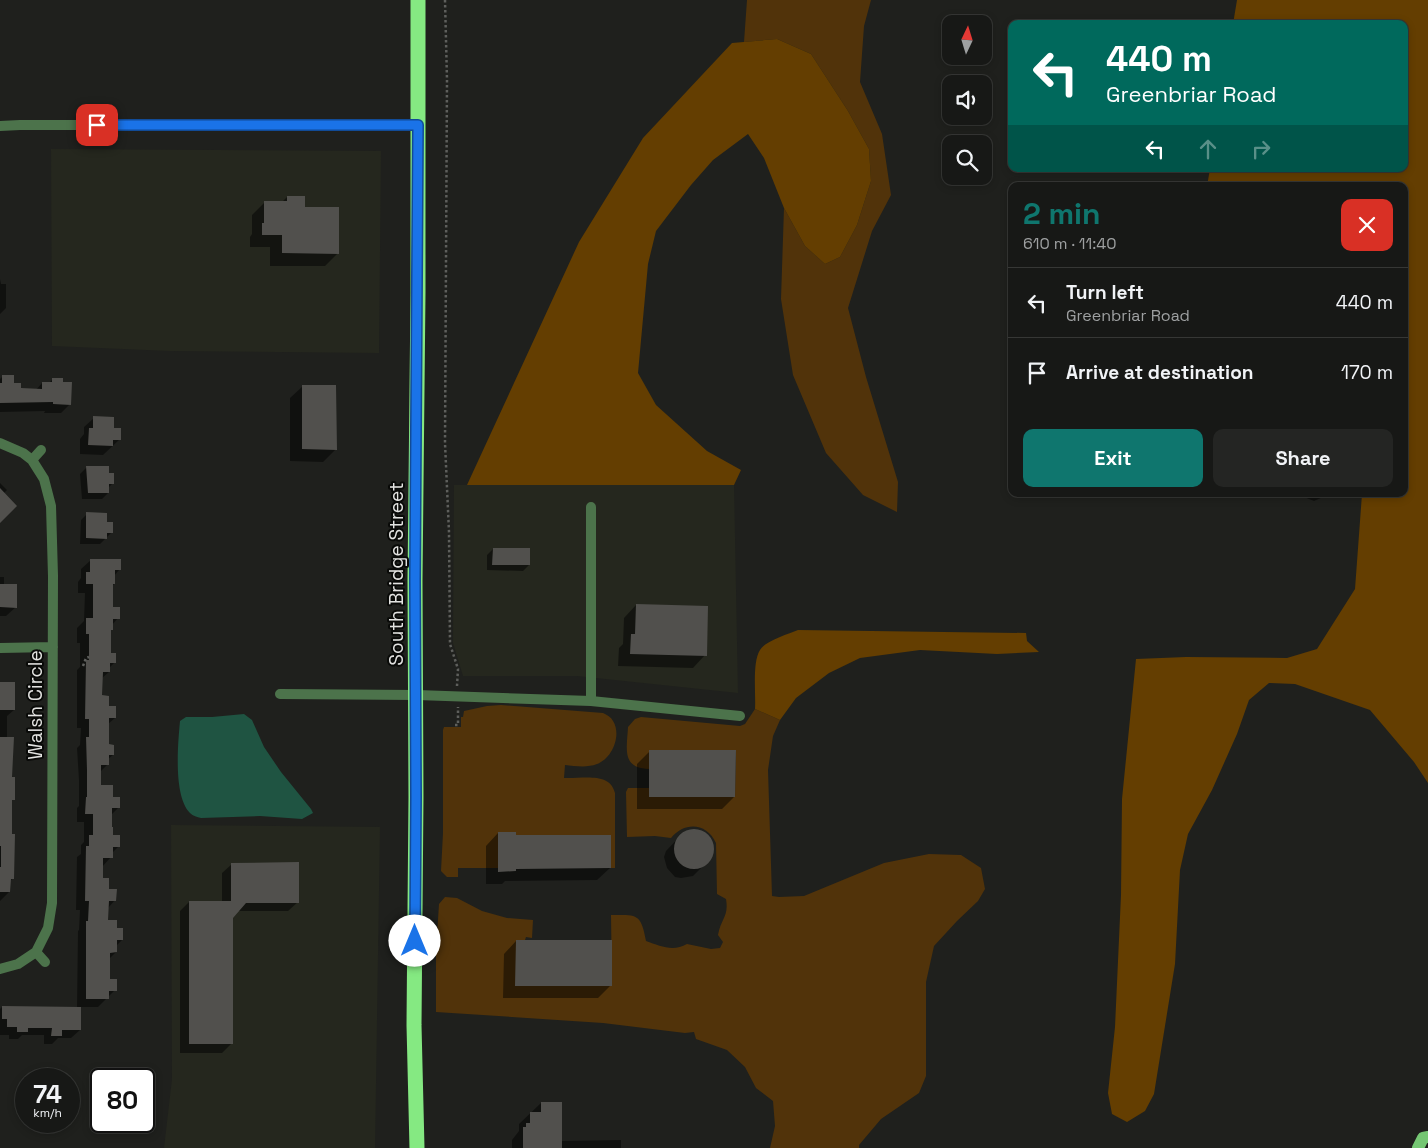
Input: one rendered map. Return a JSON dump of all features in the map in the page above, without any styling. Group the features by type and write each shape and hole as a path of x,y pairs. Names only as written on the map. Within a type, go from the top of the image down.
{"highway":[{"name":"South Bridge Street","path":"417,1148 414,1034 418,0"}],"main road":[{"path":"1418,1148 1423,1138 1428,1137"}],"street":[{"path":"0,126 418,125"},
{"name":"Walsh Circle","path":"0,443 24,453 32,460 44,479 51,506 53,576 52,903 48,928 36,952"},
{"path":"32,460 41,450"},
{"path":"591,507 591,701"},
{"path":"0,648 53,647"},
{"path":"280,694 416,695 591,701 740,716"},
{"path":"0,969 18,964 36,952 45,962"}],"path":[{"path":"445,0 447,80 446,443 450,644 458,669 457,681"},
{"path":"83,666 86,658 89,657"},
{"path":"455,725 458,725 458,714"}],"shaded area":[{"path":"747,0 871,0 864,26 860,82 882,134 891,195 872,231 848,308 866,377 898,482 897,512 863,495 826,453 793,375 781,299 784,208 805,246 825,264 840,257 857,225 871,181 869,149 848,111 811,54 777,39 744,42"},
{"path":"1237,0 1428,0 1428,783 1414,762 1370,710 1295,684 1269,683 1249,700 1237,734 1212,790 1188,834 1180,870 1175,964 1154,1094 1145,1111 1127,1122 1112,1114 1108,1093 1115,1027 1121,895 1122,799 1136,659 1186,657 1287,658 1317,649 1355,589 1362,497 1408,497 1408,182 1208,182 1209,172 1408,172 1408,20 1234,20"},
{"path":"777,39 811,54 848,111 869,149 871,181 857,225 840,257 825,264 805,246 784,208 764,158 748,134 713,160 691,185 656,231 648,264 638,373 656,405 707,451 741,470 734,485 467,485 579,242 643,138 732,43"},
{"path":"51,149 381,151 379,353 170,351 52,346"},
{"path":"454,485 734,485 738,693 577,676 463,676 453,643"},
{"path":"798,630 1026,633 1027,641 1039,652 997,654 920,650 860,658 829,673 796,698 780,720 755,709 756,662 763,647 777,638"},
{"path":"501,705 603,713 612,720 616,727 616,739 607,757 597,764 589,766 565,765 564,778 601,779 612,786 615,793 615,868 611,868 611,835 516,835 516,832 498,832 498,868 458,868 458,877 447,877 441,871 444,727 461,727 461,717 463,717 464,711"},
{"path":"755,709 780,720 773,736 768,770 772,896 804,896 884,863 929,854 961,855 981,868 985,889 978,901 934,946 926,982 926,1076 919,1093 881,1119 859,1145 859,1148 770,1148 775,1126 773,1101 756,1088 745,1067 727,1050 696,1039 694,1032 685,1033 603,1023 436,1012 436,951 439,904 445,897 457,898 482,911 507,918 533,920 532,938 526,937 525,940 516,940 516,986 612,986 611,915 627,915 640,920 646,941 661,946 677,948 687,944 711,949 720,948 723,942 718,935 726,914 727,905 726,899 717,894 716,843 712,836 701,828 689,827 671,838 655,836 627,837 626,792 628,788 649,788 650,797 735,797 736,751 649,769 640,768 630,761 628,756 628,727 635,719 641,717 740,726 745,724"},
{"path":"244,714 252,720 264,747 313,813 302,819 260,816 201,818 190,813 181,795 179,782 180,721 186,717"},
{"path":"171,825 380,827 375,1148 164,1148 172,1079"}],"building":[{"path":"287,196 305,196 305,207 339,207 339,254 282,253 282,235 262,235 264,201 287,201"},
{"path":"2,375 14,375 14,383 21,383 21,388 42,389 42,382 52,382 52,378 63,378 63,382 72,382 71,405 53,404 53,402 0,403"},
{"path":"302,385 336,385 337,450 302,449"},
{"path":"93,416 114,417 114,428 121,428 121,440 113,440 113,446 88,445 89,428 93,428"},
{"path":"86,466 109,466 109,473 114,473 114,484 109,484 109,493 88,493"},
{"path":"0,488 17,506 0,523"},
{"path":"86,512 107,513 107,522 113,522 113,533 107,533 107,539 86,538"},
{"path":"493,548 530,548 530,565 492,565"},
{"path":"90,559 121,559 121,570 115,570 115,584 113,584 113,607 120,607 120,619 113,619 113,630 111,630 111,653 116,653 116,663 110,663 110,672 103,672 102,695 109,696 109,706 116,706 116,718 109,718 109,744 114,745 114,755 109,755 109,765 101,765 101,785 113,785 113,797 120,797 120,808 112,808 112,827 113,835 120,835 120,847 113,847 113,858 103,858 103,878 109,878 109,889 117,889 116,901 109,901 108,920 117,920 117,928 123,928 123,940 117,940 117,952 110,953 110,979 117,979 117,991 109,991 109,999 86,999 86,921 88,921 89,901 85,901 86,846 89,846 89,835 93,835 93,814 85,814 87,797 86,737 89,737 89,719 85,719 86,660 89,660 89,634 86,634 86,618 93,618 93,584 86,584 86,572 90,572"},
{"path":"0,584 17,584 17,608 0,607"},
{"path":"636,604 708,606 707,656 630,654 631,634 635,634"},
{"path":"0,682 15,682 15,710 0,710"},
{"path":"0,737 14,737 12,777 15,777 15,800 12,800 12,834 15,834 14,879 11,879 10,892 0,892"},
{"path":"649,750 736,750 735,797 649,797"},
{"path":"698,829 705,832 711,838 714,849 713,857 705,866 698,869 690,869 683,866 675,857 674,845 677,838 686,830"},
{"path":"498,832 516,832 516,835 611,835 611,868 516,869 516,871 498,872"},
{"path":"299,862 299,903 246,903 233,918 233,1044 189,1044 189,901 231,901 231,863"},
{"path":"516,940 612,940 612,986 515,986"},
{"path":"2,1006 81,1007 81,1030 62,1030 62,1036 51,1036 52,1028 28,1028 28,1032 17,1032 17,1027 7,1027 7,1019 2,1019"},
{"path":"541,1102 562,1102 562,1148 523,1148 523,1127 526,1127 526,1123 530,1123 530,1112 541,1112"}],"route":[{"path":"97,125 418,125 415,941"}]}
